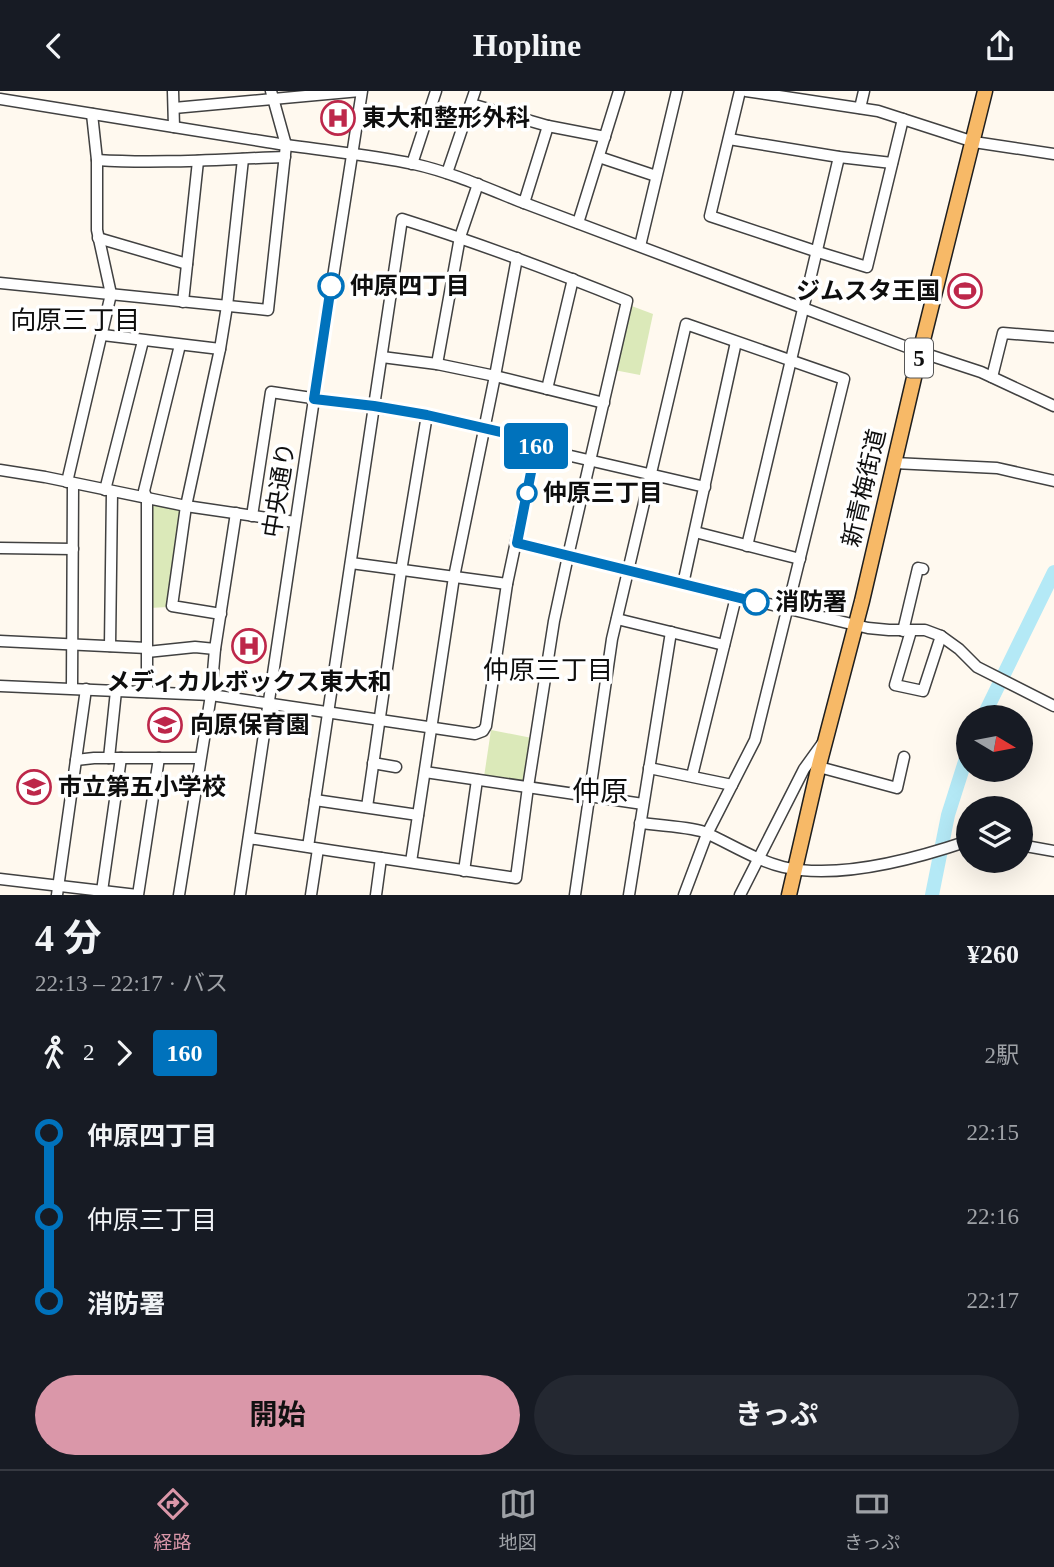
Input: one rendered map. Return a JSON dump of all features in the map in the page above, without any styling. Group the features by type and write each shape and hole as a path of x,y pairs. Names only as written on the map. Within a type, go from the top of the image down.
{"main road":[{"name":"新青梅街道","path":"789,895 985,91"}],"street":[{"path":"173,91 174,127"},
{"path":"174,107 272,95 361,91"},
{"name":"中央通り","path":"240,895 361,91"},
{"path":"412,164 436,91"},
{"path":"447,173 475,91"},
{"path":"578,223 619,91"},
{"path":"640,246 677,91"},
{"path":"740,91 710,216 867,267 903,119"},
{"path":"746,91 878,111 974,142 1054,154"},
{"path":"860,108 864,91"},
{"path":"0,283 268,310 286,145 272,95"},
{"path":"0,99 352,154 447,173 992,377 1054,406"},
{"path":"471,104 548,126 605,137"},
{"path":"72,688 73,549 70,483 111,294 97,230 97,160 92,114"},
{"path":"524,203 548,126"},
{"path":"729,139 892,163"},
{"path":"97,160 198,161 285,157"},
{"path":"599,157 656,176"},
{"path":"747,546 839,157"},
{"path":"221,614 172,606 186,506 227,306 243,159"},
{"path":"183,302 198,161"},
{"path":"437,364 460,237 478,184"},
{"path":"249,838 313,848 516,878 554,621 627,301 460,237 402,219 315,800 313,848 311,895"},
{"path":"98,238 187,264"},
{"path":"411,862 454,577 517,258"},
{"path":"547,389 573,279"},
{"path":"575,895 612,639 686,324 844,379 755,740 707,834 684,895"},
{"path":"992,377 1003,333 1054,337"},
{"path":"103,335 219,348"},
{"path":"110,646 109,491 143,341"},
{"path":"683,584 736,342"},
{"path":"147,692 145,491 180,345"},
{"path":"382,357 437,364 495,376 604,403"},
{"path":"0,686 211,695 475,734 483,731 486,726 507,584 536,443 531,439 427,415 271,392 252,516"},
{"path":"367,807 427,415"},
{"path":"558,453 705,487"},
{"path":"894,463 997,468 1054,481"},
{"path":"0,470 186,506 295,522"},
{"path":"179,895 211,695 215,649 236,513"},
{"path":"695,533 800,559"},
{"path":"517,543 868,628 925,630 949,640 977,667 1054,706"},
{"path":"0,548 73,549"},
{"path":"351,563 507,584"},
{"path":"923,569 918,568 895,685 923,691 941,636"},
{"path":"692,776 736,597"},
{"path":"617,619 724,645"},
{"path":"629,895 671,632"},
{"path":"0,641 147,650 195,647 215,649"},
{"path":"58,890 86,689"},
{"path":"102,891 115,758 116,691"},
{"path":"740,895 804,769 826,739"},
{"path":"819,767 897,788 904,757"},
{"path":"0,879 58,890 138,895 159,758"},
{"path":"76,760 200,758"},
{"path":"373,763 396,767"},
{"path":"649,768 732,785"},
{"path":"425,772 643,804"},
{"path":"464,870 477,780"},
{"path":"315,800 418,815"},
{"path":"640,823 702,831 748,855 796,869 830,871 874,865 926,855 956,845"},
{"path":"1033,847 1054,851"},
{"path":"376,895 381,858"}],"green space":[{"path":"629,305 653,314 640,375 614,370"},
{"path":"154,505 179,510 182,514 168,607 150,608 151,507"},
{"path":"491,730 532,738 527,779 522,783 484,777"}],"waterway":[{"path":"989,705 1054,572"},
{"path":"932,895 948,815 958,782"}],"bus line":[{"name":"160","path":"331,286 314,399 427,415 534,440 536,447 517,543 756,602"}],"place":[{"name":"東大和整形外科","path":"338,118"},
{"name":"仲原四丁目","path":"331,286"},
{"name":"ジムスタ王国","path":"965,291"},
{"name":"仲原三丁目","path":"527,493"},
{"name":"消防署","path":"756,602"},
{"name":"メディカルボックス東大和","path":"249,646"},
{"name":"向原保育園","path":"165,725"},
{"name":"市立第五小学校","path":"34,787"}],"district":[{"name":"向原三丁目","path":"75,320"},
{"name":"仲原三丁目","path":"548,670"},
{"name":"仲原","path":"600,791"}]}
